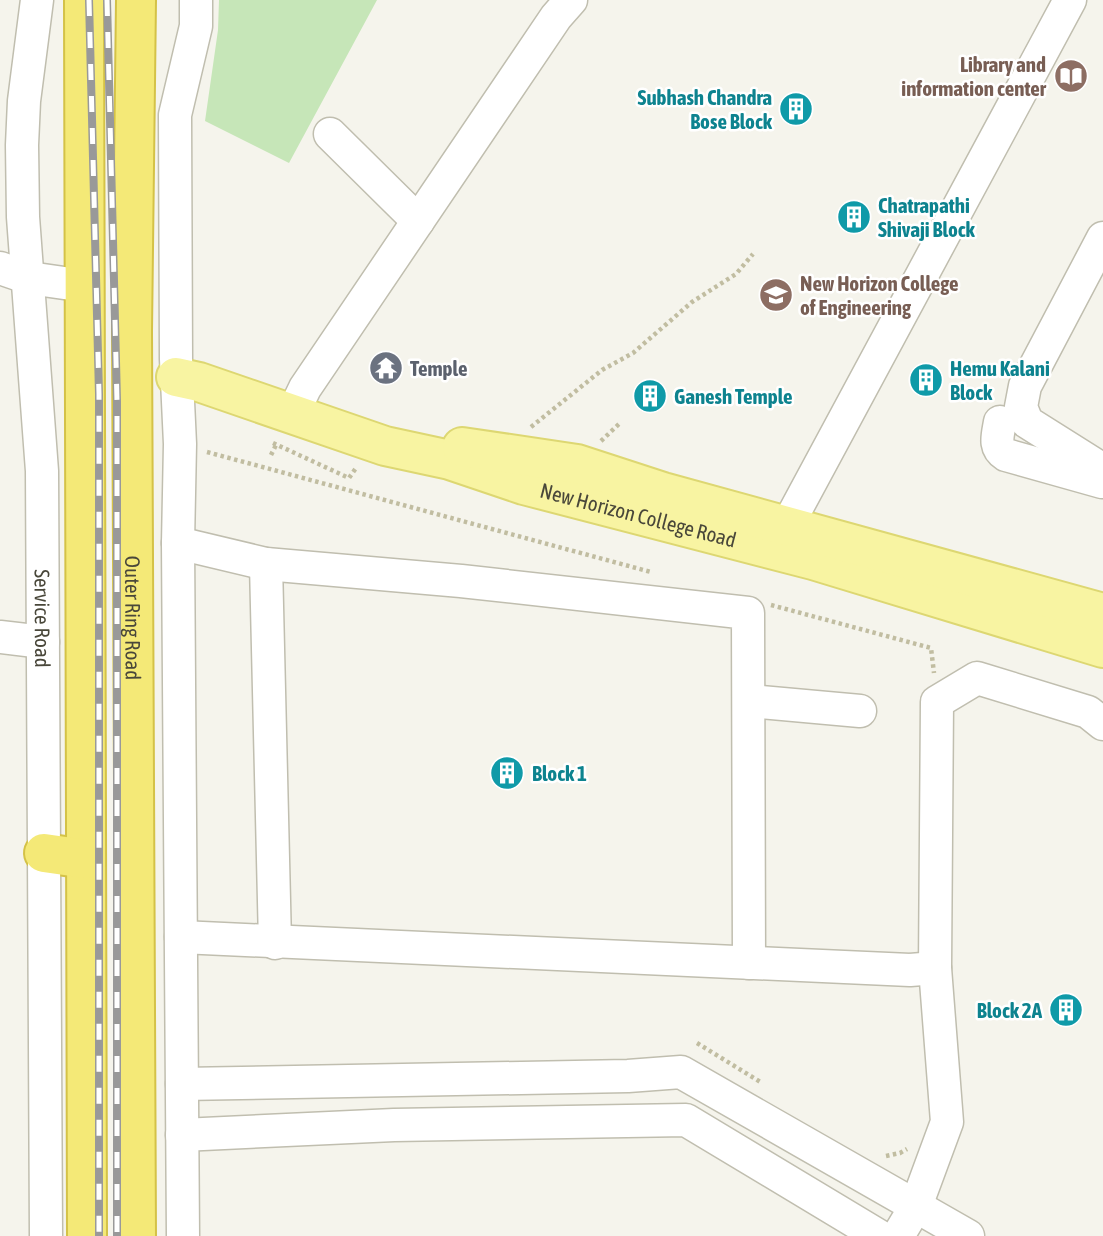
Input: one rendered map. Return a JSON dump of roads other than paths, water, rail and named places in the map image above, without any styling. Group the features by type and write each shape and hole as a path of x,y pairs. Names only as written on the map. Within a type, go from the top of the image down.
{"highway":[{"path":"84,0 87,1236"},
{"name":"Outer Ring Road","path":"136,0 132,345 136,1236"},
{"path":"44,853 86,859"}],"main road":[{"name":"New Horizon College Road","path":"176,368 295,407 457,447 577,464 663,492 1103,613"},
{"name":"New Horizon College Road","path":"295,407 386,446 450,460 524,485 813,560 1103,648"}],"street":[{"path":"183,1236 178,542 180,444 176,368 175,115 196,26 196,0"},
{"path":"295,407 555,18 571,0"},
{"path":"787,526 1070,0"},
{"name":"Service Road","path":"32,1 12,121 11,214 15,273 42,471 46,1236"},
{"path":"330,134 418,221"},
{"path":"1103,238 1026,386 1021,407 1027,422 1103,470"},
{"path":"15,273 85,286"},
{"path":"1000,422 996,442 1000,452 1103,482"},
{"path":"178,542 266,564 461,581 748,613 749,963"},
{"path":"266,564 275,943"},
{"path":"0,637 43,642"},
{"path":"898,1236 916,1206 947,1122 935,968 937,702 977,678 1098,717"},
{"path":"749,701 860,711"},
{"path":"181,937 911,970 935,968"},
{"path":"182,1084 614,1076 681,1072 968,1236"},
{"path":"182,1135 394,1125 686,1120 879,1236"}],"railway":[{"path":"89,0 99,394 99,1236"},
{"path":"107,0 117,401 117,1236"}],"place":[{"name":"Library and information center","path":"1071,76"},
{"name":"Subhash Chandra Bose Block","path":"796,109"},
{"name":"Chatrapathi Shivaji Block","path":"854,217"},
{"name":"New Horizon College of Engineering","path":"776,295"},
{"name":"Temple","path":"386,368"},
{"name":"Hemu Kalani Block","path":"926,380"},
{"name":"Ganesh Temple","path":"650,396"},
{"name":"Block 1","path":"507,773"},
{"name":"Block 2A","path":"1066,1010"}]}
